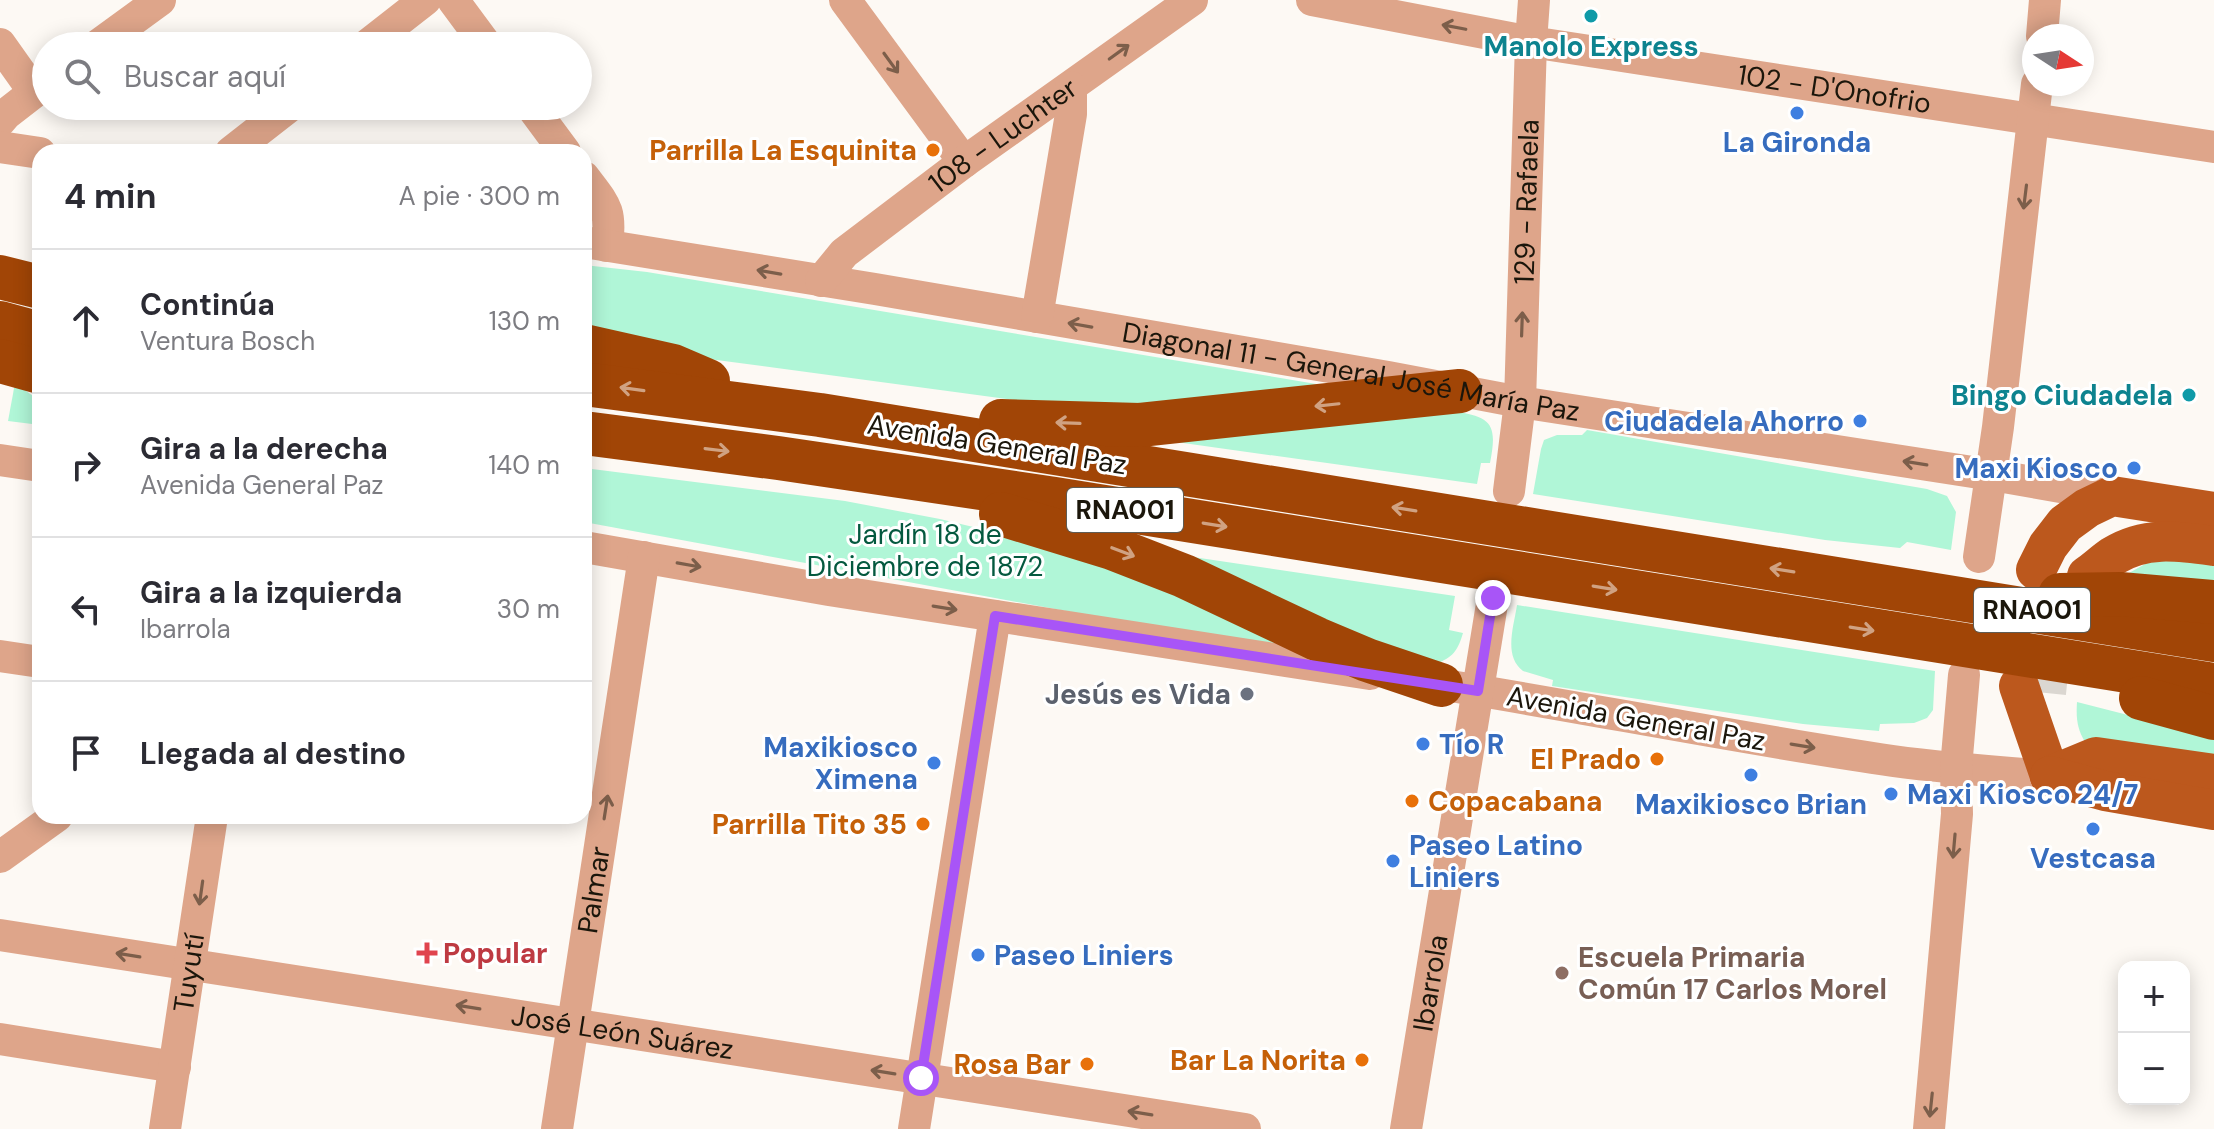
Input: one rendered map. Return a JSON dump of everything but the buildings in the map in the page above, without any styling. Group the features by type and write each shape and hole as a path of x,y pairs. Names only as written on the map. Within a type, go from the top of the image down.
{"highway":[{"path":"0,277 32,285"},
{"path":"0,323 32,332"},
{"path":"592,348 673,366 800,413 1140,425 1460,391"},
{"path":"0,361 32,370"},
{"name":"Avenida General Paz","path":"592,385 1495,506 1536,530 1944,596 2108,598 2214,640"},
{"name":"Avenida General Paz","path":"592,434 1055,499 1498,580 2110,679"},
{"path":"778,458 1027,520 1112,548 1184,576 1367,660 1460,688"},
{"path":"2108,598 2214,602"},
{"path":"2110,679 2214,718"},
{"name":"RNA001","path":"2110,679 2214,685"}],"main road":[{"name":"Diagonal 11 - General José María Paz","path":"2112,496 2214,512"},
{"path":"2036,570 2048,546 2065,524 2087,508 2112,496"},
{"path":"2108,598 2113,556 2145,542 2176,541 2214,546"},
{"path":"2033,689 2050,776 2096,757 2214,774"},
{"name":"Avenida General Paz","path":"2050,776 2105,791 2214,810"}],"street":[{"path":"116,32 160,0"},
{"path":"384,32 425,0"},
{"path":"453,0 477,32"},
{"path":"845,0 964,162"},
{"name":"108 - Luchter","path":"821,281 844,253 964,162 1192,0"},
{"name":"102 - D'Onofrio","path":"1312,0 1531,42 2214,147"},
{"name":"129 - Rafaela","path":"1520,402 1534,0"},
{"path":"2043,24 2045,0"},
{"path":"0,44 32,79"},
{"path":"1037,317 1071,114 1071,87"},
{"path":"0,121 32,94"},
{"path":"1979,557 1992,475 2036,96"},
{"path":"241,144 272,120"},
{"path":"541,120 559,144"},
{"path":"0,147 32,152"},
{"path":"592,188 608,209 610,226 596,244"},
{"name":"Diagonal 11 - General José María Paz","path":"596,244 1520,402 2112,496"},
{"path":"1495,506 1520,402"},
{"path":"0,460 32,465"},
{"name":"Avenida General Paz","path":"592,548 842,592 1460,688 1893,761 2050,776"},
{"name":"Palmar","path":"557,1129 644,557"},
{"name":"Ibarrola","path":"1406,1129 1460,688 1498,580"},
{"path":"914,1129 995,616"},
{"path":"0,656 32,661"},
{"path":"1929,1129 1957,814 1956,768 1967,656"},
{"path":"0,857 46,824"},
{"name":"Tuyutí","path":"165,1129 211,824"},
{"name":"José León Suárez","path":"0,935 1245,1129"},
{"path":"0,1039 175,1067"}],"green space":[{"path":"592,266 647,272 1352,390 1161,412 1030,402 709,359 592,334"},
{"path":"15,383 32,395 32,424 8,421"},
{"path":"1453,411 1484,420 1492,431 1490,463 1481,463 1477,484 1176,442"},
{"path":"1587,430 1927,489 1947,496 1956,512 1951,550 1907,542 1900,548 1825,540 1533,494 1544,440 1557,435 1582,435"},
{"name":"Jardín 18 de Diciembre de 1872","path":"592,469 845,501 940,519 1040,543 1122,566 1320,658 592,523"},
{"path":"1146,550 1455,596 1449,630 1463,633 1454,653 1435,664"},
{"path":"2170,559 2214,562 2214,592 2120,578 2147,563"},
{"path":"1517,605 1935,671 1933,710 1927,718 1914,723 1880,724 1879,731 1803,724 1552,686 1553,680 1523,671 1513,657 1511,640"},
{"path":"2077,702 2214,737 2214,766 2085,742 2078,723"}],"tunnel":[{"path":"2046,693 2057,628"}],"place":[{"name":"Manolo Express","path":"1591,16"},
{"name":"La Gironda","path":"1797,113"},
{"name":"Parrilla La Esquinita","path":"933,150"},
{"name":"Bingo Ciudadela","path":"2189,395"},
{"name":"Ciudadela Ahorro","path":"1860,421"},
{"name":"Maxi Kiosco","path":"2134,468"},
{"name":"Jesús es Vida","path":"1247,694"},
{"name":"Tío R","path":"1423,744"},
{"name":"El Prado","path":"1657,759"},
{"name":"Maxikiosco Ximena","path":"934,763"},
{"name":"Maxikiosco Brian","path":"1751,775"},
{"name":"Maxi Kiosco 24/7","path":"1891,794"},
{"name":"Copacabana","path":"1412,801"},
{"name":"Parrilla Tito 35","path":"923,824"},
{"name":"Vestcasa","path":"2093,829"},
{"name":"Paseo Latino Liniers","path":"1393,861"},
{"name":"Popular","path":"427,953"},
{"name":"Paseo Liniers","path":"978,955"},
{"name":"Escuela Primaria Común 17 Carlos Morel","path":"1562,973"},
{"name":"Bar La Norita","path":"1362,1060"},
{"name":"Rosa Bar","path":"1087,1064"}],"route":[{"path":"921,1078 995,616 1478,691 1493,598"}]}
